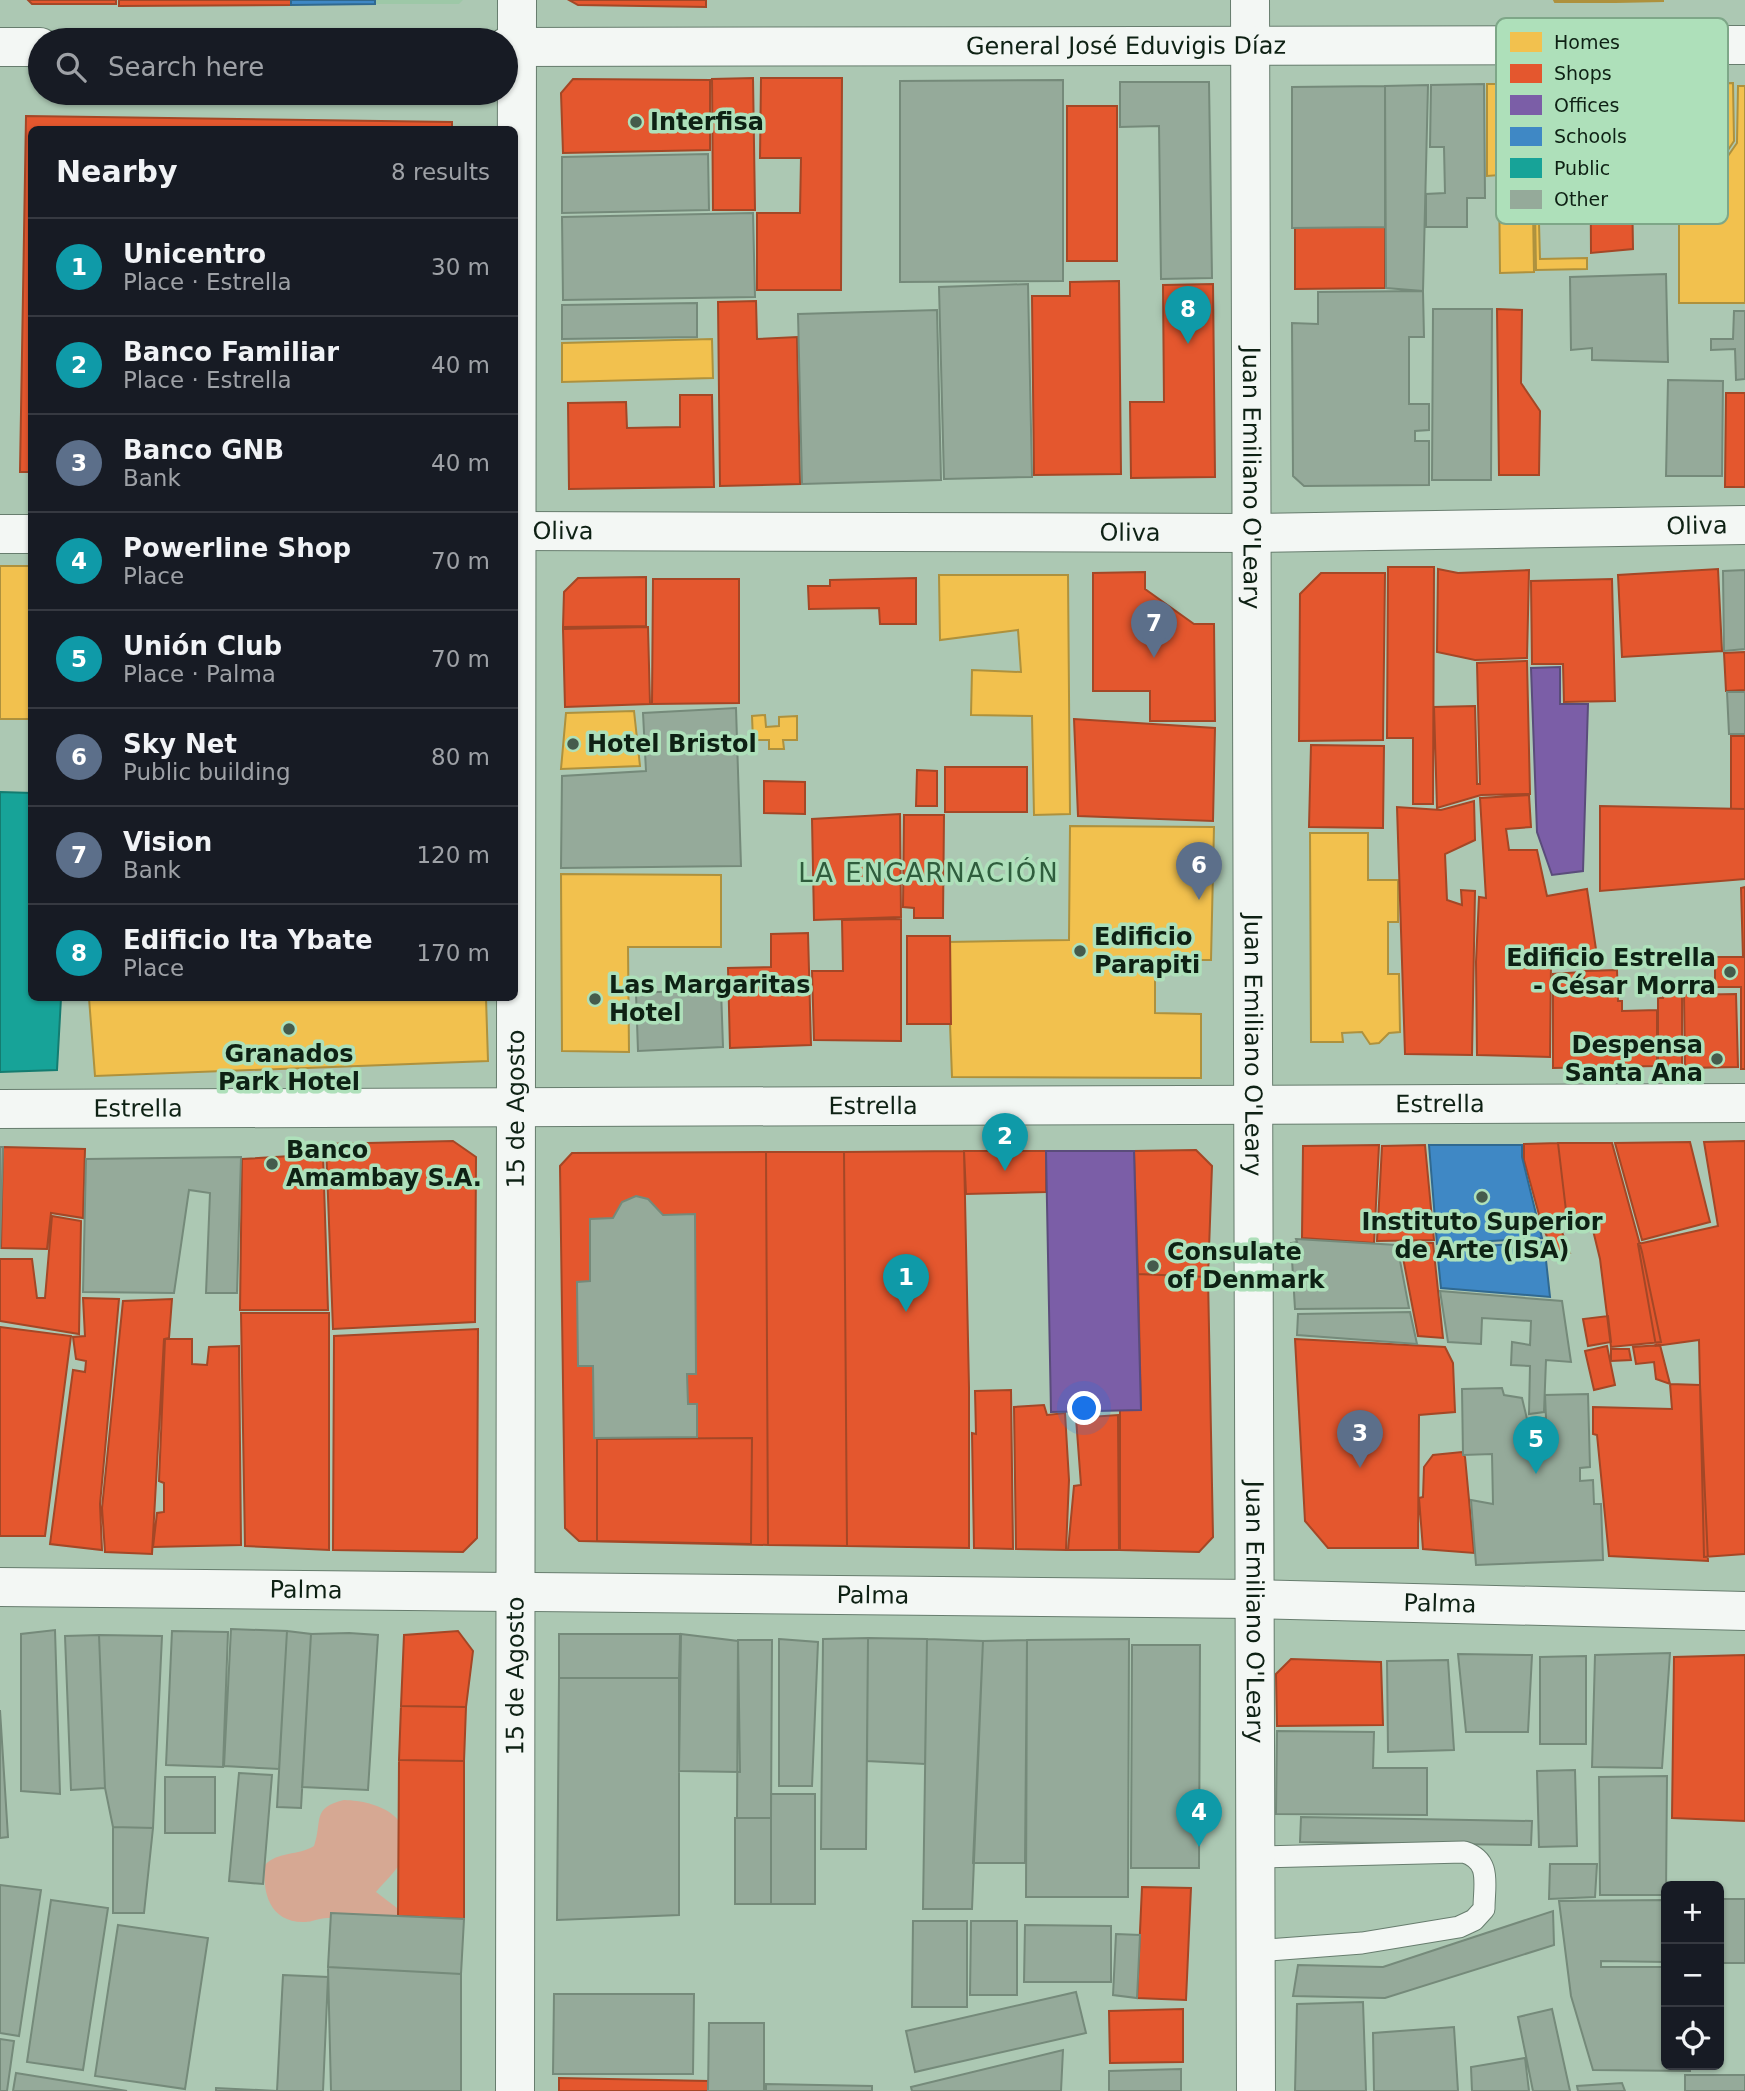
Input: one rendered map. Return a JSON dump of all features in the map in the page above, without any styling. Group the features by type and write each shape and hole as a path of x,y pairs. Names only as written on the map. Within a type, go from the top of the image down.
{"street":[{"name":"15 de Agosto","path":"514,28 517,0"},
{"name":"Juan Emiliano O'Leary","path":"1250,0 1256,2091"},
{"name":"General José Eduvigis Díaz","path":"518,47 1496,46"},
{"path":"0,47 28,47"},
{"name":"15 de Agosto","path":"512,105 513,126"},
{"name":"Oliva","path":"518,531 1251,533 1745,526"},
{"path":"0,534 28,534"},
{"name":"15 de Agosto","path":"515,2091 516,1001"},
{"name":"Estrella","path":"0,1109 1745,1103"},
{"name":"Palma","path":"0,1587 1255,1599 1745,1611"}],"lane":[{"path":"1255,1857 1464,1852 1476,1856 1485,1867 1484,1909 1474,1920 1459,1927 1362,1942 1255,1951"}],"shaded area":[{"path":"375,0 463,0 459,4 375,4"},
{"path":"344,1800 381,1808 399,1821 404,1831 406,1843 401,1862 376,1892 397,1908 398,1916 324,1918 305,1922 284,1917 276,1912 267,1896 265,1865 282,1855 314,1846 322,1811"}],"building: Homes":[{"path":"1554,0 1615,0 1615,2 1555,2"},
{"path":"1663,0 1663,1 1616,2"},
{"path":"1728,83 1733,83 1734,141 1728,150"},
{"path":"1487,84 1496,84 1496,175 1487,176"},
{"path":"1738,86 1745,86 1745,303 1679,303 1679,224 1728,224 1728,156 1737,143"},
{"path":"1500,224 1533,224 1534,272 1500,273"},
{"path":"1535,224 1539,224 1540,259 1587,258 1587,269 1536,270"},
{"path":"712,339 713,378 562,382 562,343"},
{"path":"0,566 28,566 28,719 0,719"},
{"path":"939,575 1068,575 1070,814 1034,815 1032,716 971,715 972,670 1021,672 1018,630 940,640"},
{"path":"634,711 640,766 561,769 566,713"},
{"path":"765,715 766,727 779,726 779,717 797,716 797,740 783,740 784,749 769,749 769,740 753,740 752,716"},
{"name":"Edificio Parapiti","path":"1070,826 1214,827 1211,960 1155,960 1155,1013 1201,1014 1201,1078 952,1077 947,942 1069,940"},
{"path":"1310,833 1368,833 1368,880 1398,880 1398,922 1388,922 1388,974 1399,974 1400,1032 1389,1033 1379,1043 1370,1044 1362,1032 1342,1033 1343,1042 1311,1042"},
{"name":"Las Margaritas Hotel","path":"561,874 721,875 721,947 628,947 629,1052 562,1051"},
{"name":"Granados Park Hotel","path":"89,1001 486,1001 488,1061 95,1076"}],"building: Shops":[{"path":"28,0 116,0 116,4 32,4"},
{"path":"119,0 291,0 291,5 119,6"},
{"path":"569,0 706,0 706,7 578,5"},
{"path":"753,78 755,210 713,210 712,79"},
{"path":"761,78 842,78 841,290 757,290 757,213 800,213 801,158 760,158"},
{"name":"Interfisa","path":"573,79 710,80 710,150 563,153 561,93"},
{"path":"1067,106 1117,106 1117,261 1067,261"},
{"path":"26,116 452,122 452,126 28,126 28,472 20,472"},
{"path":"1591,224 1633,224 1633,249 1591,253"},
{"path":"1295,226 1385,227 1385,288 1295,289"},
{"path":"1119,281 1121,474 1034,475 1032,296 1070,296 1070,282"},
{"path":"1213,284 1215,477 1131,478 1130,402 1164,402 1163,285"},
{"path":"756,301 757,339 797,337 800,484 720,486 718,302"},
{"path":"1497,309 1522,310 1521,383 1540,411 1539,475 1499,475"},
{"path":"1726,393 1745,393 1745,487 1725,487"},
{"path":"680,395 712,395 714,487 569,489 568,403 626,402 627,428 680,427"},
{"path":"1388,567 1434,567 1433,804 1413,804 1413,738 1387,738"},
{"path":"1438,569 1458,573 1529,570 1527,658 1475,660 1437,652"},
{"path":"1718,569 1722,651 1622,657 1618,575"},
{"path":"1145,572 1145,589 1194,624 1214,624 1215,721 1150,721 1150,691 1093,691 1093,573"},
{"path":"1321,573 1385,573 1383,740 1299,741 1300,594"},
{"path":"646,577 646,626 563,627 564,592 578,578"},
{"path":"916,578 916,624 880,624 879,608 809,609 808,586 830,586 830,580"},
{"path":"653,579 739,579 739,703 652,704"},
{"path":"1612,579 1615,701 1564,702 1563,664 1532,664 1531,581"},
{"path":"648,627 650,704 565,707 563,629"},
{"path":"1745,652 1745,690 1726,691 1724,653"},
{"path":"1527,661 1530,794 1481,795 1437,808 1434,707 1475,706 1477,784 1480,784 1477,663"},
{"path":"1074,719 1215,728 1213,821 1078,816"},
{"path":"1731,736 1745,736 1745,809 1731,809"},
{"path":"1311,745 1384,746 1383,828 1309,827"},
{"path":"945,767 1027,767 1027,812 945,812"},
{"path":"917,770 937,771 937,806 916,806"},
{"path":"764,781 805,782 805,814 764,813"},
{"path":"1529,795 1531,827 1506,829 1509,850 1537,850 1547,896 1587,889 1597,956 1551,963 1550,1057 1477,1055 1476,962 1479,897 1486,898 1480,798"},
{"path":"1474,801 1475,840 1445,854 1447,900 1462,905 1461,890 1475,891 1472,1055 1405,1054 1397,807 1441,810"},
{"path":"1600,806 1745,809 1745,879 1600,891"},
{"path":"900,814 901,917 814,920 812,819"},
{"path":"904,815 944,815 943,918 914,918 914,908 903,907"},
{"name":"Edificio Estrella - César Morra","path":"1745,887 1745,1069 1741,1069 1741,987 1715,987 1715,957 1743,957 1741,888"},
{"path":"901,919 901,1041 814,1040 812,971 843,971 842,920"},
{"path":"808,933 811,1045 730,1048 728,968 771,967 771,934"},
{"path":"907,936 950,936 951,1024 907,1024"},
{"path":"1617,970 1618,1001 1622,1001 1622,1011 1657,1010 1657,1066 1553,1068 1553,974 1581,972 1581,995 1585,994 1584,971"},
{"path":"1682,987 1682,1066 1658,1066 1658,998 1663,998 1663,988"},
{"path":"1736,994 1738,1067 1685,1068 1684,995"},
{"path":"453,1141 476,1157 475,1322 333,1329 326,1144"},
{"path":"1745,1141 1745,1554 1704,1557 1699,1340 1656,1346 1638,1244 1718,1226 1704,1142"},
{"path":"1690,1142 1710,1222 1642,1240 1615,1143"},
{"path":"1558,1143 1612,1143 1642,1252 1661,1342 1611,1347 1600,1259 1590,1218 1567,1219"},
{"path":"1558,1143 1567,1219 1557,1219 1570,1253 1556,1259 1541,1222 1524,1160 1524,1144"},
{"path":"1379,1145 1374,1243 1302,1238 1303,1146"},
{"path":"1425,1145 1434,1240 1377,1241 1382,1146"},
{"path":"3,1147 85,1149 83,1218 51,1213 47,1249 1,1248"},
{"path":"1196,1150 1212,1166 1208,1277 1138,1274 1134,1151"},
{"path":"964,1151 969,1548 847,1546 844,1152"},
{"path":"964,1151 1046,1151 1046,1192 966,1194"},
{"path":"766,1152 768,1545 579,1541 565,1528 560,1166 572,1153"},
{"path":"766,1152 844,1152 847,1546 768,1545"},
{"path":"323,1154 328,1310 240,1310 242,1159"},
{"path":"52,1216 81,1221 79,1334 0,1321 0,1259 32,1259 37,1298 45,1298"},
{"path":"1400,1242 1433,1243 1443,1338 1418,1336"},
{"path":"1138,1274 1208,1277 1213,1537 1199,1552 1120,1550 1120,1410 1141,1410"},
{"path":"83,1298 119,1299 100,1504 102,1550 50,1544 73,1370 85,1372 86,1361 76,1359 73,1337 85,1336"},
{"path":"172,1299 169,1338 164,1339 152,1554 105,1552 102,1508 123,1301"},
{"path":"241,1313 329,1313 329,1550 245,1546"},
{"path":"1608,1316 1611,1342 1588,1346 1583,1319"},
{"path":"0,1327 71,1336 45,1536 0,1536"},
{"path":"478,1329 477,1538 463,1552 333,1550 334,1336"},
{"path":"165,1339 192,1339 192,1364 207,1365 209,1347 239,1346 241,1545 153,1547 157,1513 164,1512 164,1483 159,1481"},
{"path":"1295,1339 1445,1347 1453,1363 1455,1412 1419,1415 1418,1548 1328,1548 1305,1521"},
{"path":"1660,1345 1670,1384 1656,1379 1654,1362 1636,1364 1633,1347"},
{"path":"1607,1346 1615,1385 1594,1390 1585,1351"},
{"path":"1611,1349 1629,1349 1631,1360 1611,1361"},
{"path":"1670,1384 1700,1385 1708,1561 1609,1556 1597,1435 1593,1434 1593,1407 1672,1409"},
{"path":"1011,1390 1013,1549 974,1548 972,1433 976,1434 975,1391"},
{"path":"1044,1405 1047,1415 1065,1413 1069,1480 1066,1550 1016,1549 1014,1407"},
{"path":"1118,1415 1119,1550 1068,1550 1074,1486 1081,1485 1076,1418"},
{"path":"752,1438 751,1544 597,1541 597,1439"},
{"path":"1462,1452 1465,1457 1474,1553 1423,1549 1419,1498 1423,1497 1424,1467 1433,1455"},
{"path":"458,1631 473,1651 466,1707 401,1706 404,1635"},
{"path":"1745,1655 1745,1821 1672,1818 1674,1657"},
{"path":"1291,1659 1381,1662 1383,1725 1277,1726 1276,1674"},
{"path":"401,1706 466,1707 464,1761 399,1760"},
{"path":"399,1760 464,1761 464,1919 398,1916"},
{"path":"1142,1887 1191,1888 1186,2000 1137,1998"},
{"path":"1183,2009 1183,2062 1110,2063 1109,2011"},
{"path":"559,2078 708,2081 708,2091 559,2091"}],"building: Offices":[{"path":"1560,667 1560,704 1588,704 1583,871 1552,875 1537,832 1531,668"},
{"path":"1046,1151 1134,1151 1141,1410 1051,1412"}],"building: Schools":[{"path":"291,0 375,0 375,4 291,5"},
{"name":"Instituto Superior de Arte (ISA)","path":"1429,1145 1522,1145 1522,1157 1542,1238 1437,1244"},
{"path":"1544,1242 1550,1297 1441,1288 1437,1249"}],"building: Public":[{"path":"0,792 28,793 28,1001 61,1001 57,1070 0,1072"}],"building: Other":[{"path":"1063,80 1063,281 900,282 900,81"},
{"path":"1120,82 1209,82 1212,278 1161,279 1159,126 1120,127"},
{"path":"1484,84 1485,198 1467,198 1467,227 1426,227 1426,194 1445,193 1444,147 1430,147 1431,85"},
{"path":"1428,85 1423,291 1386,288 1385,86"},
{"path":"1385,86 1385,227 1292,228 1292,87"},
{"path":"708,154 709,210 562,213 562,157"},
{"path":"753,213 755,297 563,300 562,217"},
{"path":"1666,274 1668,362 1592,360 1592,348 1571,350 1570,277"},
{"path":"1028,284 1032,477 944,479 939,287"},
{"path":"1423,291 1424,337 1409,337 1409,404 1429,404 1429,430 1415,431 1415,441 1429,441 1429,485 1304,486 1293,476 1292,323 1318,324 1318,292"},
{"path":"697,303 697,337 562,339 562,305"},
{"path":"1433,309 1492,309 1491,480 1432,480"},
{"path":"937,310 941,480 802,484 798,314"},
{"path":"1734,311 1745,311 1745,379 1736,380 1735,349 1711,350 1711,339 1733,339"},
{"path":"1668,380 1723,381 1722,476 1666,476"},
{"path":"1745,570 1745,649 1724,651 1723,571"},
{"path":"1727,692 1745,692 1745,734 1729,734"},
{"path":"736,708 741,866 561,868 562,776 646,771 643,713"},
{"path":"721,989 723,1047 638,1051 636,993"},
{"path":"0,1147 3,1147 0,1249"},
{"path":"241,1157 237,1293 206,1293 210,1193 189,1190 174,1293 83,1292 86,1159"},
{"path":"636,1196 648,1199 663,1215 695,1214 696,1374 687,1374 688,1404 697,1404 697,1437 594,1438 593,1366 578,1366 577,1282 590,1281 590,1219 613,1218 622,1202"},
{"path":"1296,1239 1397,1245 1409,1308 1295,1309 1291,1243 1297,1242"},
{"path":"1440,1291 1562,1301 1571,1362 1546,1360 1544,1412 1529,1414 1530,1366 1511,1365 1512,1342 1530,1345 1531,1321 1482,1318 1481,1344 1448,1342"},
{"path":"1410,1312 1417,1344 1297,1335 1298,1314"},
{"path":"1502,1388 1504,1395 1522,1398 1527,1419 1546,1418 1545,1395 1588,1394 1590,1467 1580,1468 1580,1481 1593,1480 1594,1504 1601,1504 1603,1560 1476,1565 1471,1500 1493,1504 1492,1454 1463,1455 1462,1389"},
{"path":"231,1629 287,1631 279,1769 224,1766"},
{"path":"55,1630 60,1794 21,1791 21,1634"},
{"path":"172,1631 228,1632 223,1767 166,1765"},
{"path":"287,1631 311,1634 301,1808 277,1807"},
{"path":"311,1634 378,1635 368,1790 302,1787"},
{"path":"559,1634 680,1634 679,1678 559,1678"},
{"path":"681,1634 738,1641 740,1772 679,1771"},
{"path":"99,1635 162,1636 153,1828 113,1827 105,1788"},
{"path":"99,1635 105,1788 71,1790 65,1636"},
{"path":"868,1638 866,1849 821,1849 823,1639"},
{"path":"868,1638 927,1639 925,1764 867,1761"},
{"path":"779,1639 818,1642 812,1786 779,1786"},
{"path":"927,1639 983,1641 972,1909 923,1909"},
{"path":"1129,1639 1128,1897 1026,1897 1027,1640"},
{"path":"738,1640 772,1640 771,1818 737,1818"},
{"path":"1027,1640 1025,1863 973,1863 983,1641"},
{"path":"1132,1645 1200,1645 1199,1868 1131,1868"},
{"path":"1670,1653 1662,1768 1592,1767 1595,1655"},
{"path":"1458,1654 1532,1655 1528,1732 1466,1732"},
{"path":"1586,1656 1586,1744 1540,1744 1540,1657"},
{"path":"1448,1660 1454,1750 1388,1752 1387,1661"},
{"path":"559,1678 679,1678 679,1915 557,1920"},
{"path":"0,1710 8,1837 0,1838"},
{"path":"1277,1731 1374,1732 1373,1768 1427,1768 1427,1815 1276,1814"},
{"path":"1575,1770 1577,1846 1539,1847 1537,1771"},
{"path":"239,1773 272,1775 263,1884 229,1881"},
{"path":"1667,1776 1666,1881 1661,1881 1661,1895 1600,1895 1599,1777"},
{"path":"165,1777 215,1777 215,1833 165,1833"},
{"path":"771,1794 815,1794 815,1904 771,1904"},
{"path":"1301,1817 1532,1821 1531,1845 1300,1842"},
{"path":"735,1818 771,1818 771,1904 735,1904"},
{"path":"113,1827 153,1828 144,1913 113,1913"},
{"path":"1550,1864 1597,1864 1595,1897 1549,1899"},
{"path":"0,1885 41,1890 19,2036 0,2033"},
{"path":"1724,1899 1745,1899 1745,1963 1724,1963"},
{"path":"51,1900 108,1908 83,2070 27,2062"},
{"path":"1661,1900 1661,1962 1601,1961 1601,1967 1661,1967 1661,2070 1690,2071 1593,2070 1571,1996 1559,1901"},
{"path":"1553,1911 1554,1945 1385,1998 1293,1996 1298,1965 1383,1967"},
{"path":"331,1913 464,1919 461,1974 328,1967"},
{"path":"913,1921 967,1921 967,2007 912,2007"},
{"path":"971,1921 1017,1921 1017,1995 970,1995"},
{"path":"118,1925 208,1938 185,2089 95,2076"},
{"path":"1025,1925 1111,1926 1111,1982 1024,1982"},
{"path":"1116,1934 1140,1935 1137,1998 1113,1995"},
{"path":"328,1967 461,1974 461,2091 331,2091"},
{"path":"283,1975 328,1977 323,2091 277,2091"},
{"path":"1076,1992 1086,2033 915,2072 906,2031"},
{"path":"554,1994 694,1994 693,2074 553,2074"},
{"path":"1363,2002 1366,2091 1295,2091 1297,2004"},
{"path":"1552,2009 1570,2091 1533,2091 1518,2017"},
{"path":"709,2023 764,2023 764,2091 708,2091"},
{"path":"1454,2027 1458,2091 1374,2091 1373,2033"},
{"path":"0,2039 14,2041 7,2091 0,2091"},
{"path":"1063,2050 1061,2091 912,2091 911,2087"},
{"path":"1525,2058 1529,2091 1472,2091 1471,2067"},
{"path":"1181,2069 1181,2091 1109,2091 1109,2071"},
{"path":"16,2073 127,2091 13,2091"},
{"path":"1685,2075 1745,2075 1745,2091 1685,2091"},
{"path":"1622,2083 1625,2091 1578,2091 1577,2086"},
{"path":"766,2084 872,2086 872,2091 766,2091"},
{"path":"216,2088 277,2091 216,2091"}],"place":[{"name":"Interfisa","path":"636,122"},
{"name":"Edificio Ita Ybate","path":"1188,344"},
{"name":"Vision","path":"1154,658"},
{"name":"Hotel Bristol","path":"573,744"},
{"name":"Sky Net","path":"1199,900"},
{"name":"Edificio Parapiti","path":"1080,951"},
{"name":"Edificio Estrella - César Morra","path":"1730,972"},
{"name":"Las Margaritas Hotel","path":"595,999"},
{"name":"Granados Park Hotel","path":"289,1029"},
{"name":"Despensa Santa Ana","path":"1717,1059"},
{"name":"Banco Amambay S.A.","path":"272,1164"},
{"name":"Banco Familiar","path":"1005,1171"},
{"name":"Instituto Superior de Arte (ISA)","path":"1482,1197"},
{"name":"Consulate of Denmark","path":"1153,1266"},
{"name":"Unicentro","path":"906,1312"},
{"name":"Banco GNB","path":"1360,1468"},
{"name":"Unión Club","path":"1536,1474"},
{"name":"Powerline Shop","path":"1199,1847"}],"district":[{"name":"LA ENCARNACIÓN","path":"929,873"}]}
